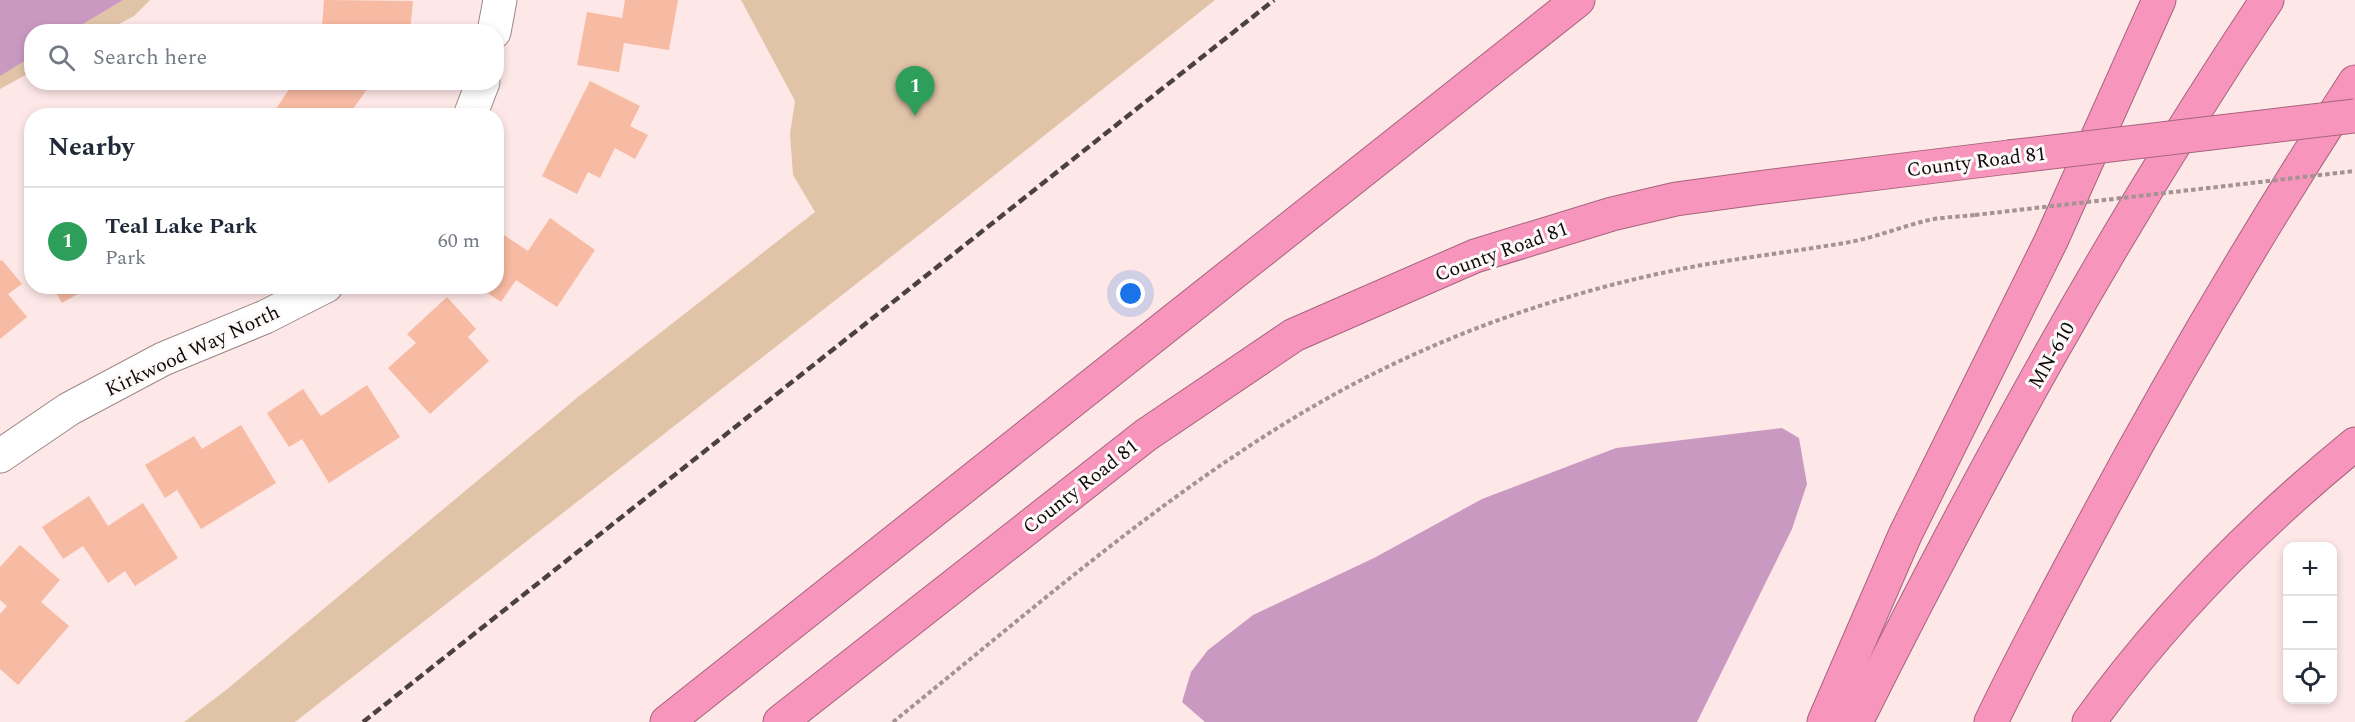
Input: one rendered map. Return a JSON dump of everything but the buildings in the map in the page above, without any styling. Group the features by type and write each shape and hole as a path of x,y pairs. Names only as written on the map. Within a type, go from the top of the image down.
{"highway":[{"path":"667,722 1578,0"},
{"path":"1824,722 1905,535 2051,241 2159,0"},
{"name":"MN-610","path":"1856,722 2015,417 2112,247 2201,100 2267,0"},
{"path":"1991,722 2052,602 2183,359 2303,162 2355,82"},
{"name":"County Road 81","path":"780,722 1146,435 1294,335 1475,256 1612,214 1699,196 2355,116"},
{"path":"2089,722 2166,626 2214,573 2267,521 2355,444"}],"street":[{"path":"496,24 500,0"},
{"path":"473,108 480,90"},
{"name":"Kirkwood Way North","path":"0,456 69,409 163,359 265,317 310,294"}],"path":[{"path":"893,722 1162,506 1217,467 1279,427 1377,372 1433,346 1550,302 1630,280 1687,268 1849,242 1924,221 2355,171"}],"shaded area":[{"path":"0,0 150,0 134,16 119,24 24,24 24,76 0,89"},
{"path":"0,0 123,0 83,24 24,24 24,61 0,76"},
{"path":"741,0 1215,0 933,224 295,722 184,722 226,690 578,397 815,212 793,175 790,134 795,101"},
{"path":"1782,428 1799,438 1807,484 1792,529 1697,722 1205,722 1182,702 1191,672 1208,650 1253,615 1374,558 1482,499 1616,448"}],"railway":[{"path":"363,722 1274,0"}],"place":[{"name":"Teal Lake Park","path":"915,116"}]}
